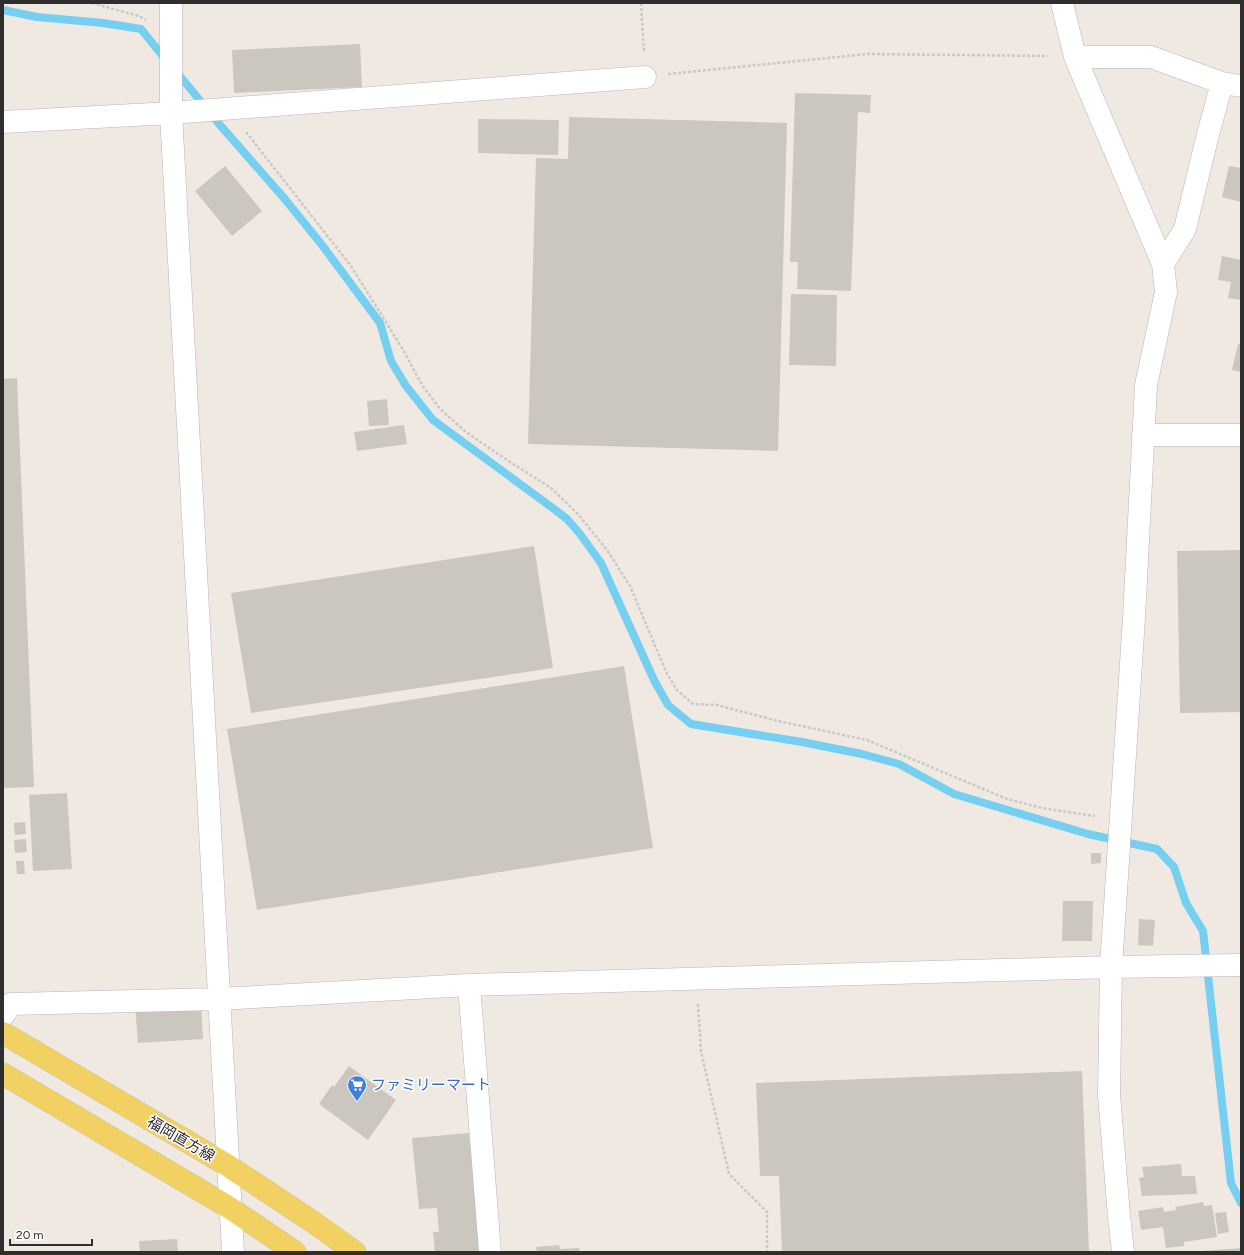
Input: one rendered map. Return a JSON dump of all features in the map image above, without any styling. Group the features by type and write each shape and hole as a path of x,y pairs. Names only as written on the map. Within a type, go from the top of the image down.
{"main road":[{"name":"福岡直方線","path":"3,1033 227,1165 313,1222 355,1252"},
{"path":"3,1074 230,1208 295,1252"}],"street":[{"path":"170,3 171,112 227,1165 233,1252"},
{"path":"1062,3 1075,57 1163,264 1166,292 1146,385 1134,618 1111,967 1109,1095 1123,1252"},
{"path":"1075,57 1151,57 1232,85 1207,138 1185,229 1163,264"},
{"path":"3,122 227,108 645,76"},
{"path":"1143,435 1241,435"},
{"path":"3,1016 11,1004 219,999 469,985 696,980 1111,967 1241,965"},
{"path":"469,985 490,1252"}],"path":[{"path":"92,3 139,16 171,31"},
{"path":"641,3 645,76 867,54 1075,57"},
{"path":"227,108 352,266 402,348 422,385 440,409 466,432 551,488 578,514 606,550 630,586 667,674 677,690 693,704 717,705 778,721 867,740 1007,799 1042,808 1121,818"},
{"path":"696,980 701,1051 728,1174 767,1212 767,1252"}],"building":[{"path":"360,44 362,87 234,93 232,50"},
{"path":"795,93 871,95 870,113 858,112 851,291 797,289 798,262 790,262"},
{"path":"569,117 787,123 778,451 528,444 536,158 568,159"},
{"path":"478,119 559,120 558,155 478,153"},
{"path":"225,166 262,211 232,236 195,191"},
{"path":"1229,166 1241,168 1241,202 1222,197"},
{"path":"1222,256 1241,260 1241,300 1228,298 1231,282 1218,280"},
{"path":"791,294 837,295 836,366 789,365"},
{"path":"1238,344 1241,344 1241,372 1232,370"},
{"path":"17,378 34,787 3,788 3,379"},
{"path":"387,399 389,425 369,426 367,401"},
{"path":"404,425 407,444 357,451 354,432"},
{"path":"534,546 553,668 251,713 231,593"},
{"path":"1241,550 1241,712 1180,713 1177,551"},
{"path":"624,666 653,848 257,910 227,729"},
{"path":"67,793 72,869 33,871 29,795"},
{"path":"25,822 26,834 15,835 14,823"},
{"path":"26,839 27,852 15,853 14,840"},
{"path":"1091,853 1101,853 1101,863 1091,864"},
{"path":"16,861 24,861 25,874 17,874"},
{"path":"1063,901 1093,901 1092,941 1062,941"},
{"path":"1139,919 1155,920 1153,946 1138,945"},
{"path":"201,1002 203,1039 138,1043 135,1006"},
{"name":"ファミリーマート","path":"349,1066 396,1100 368,1140 319,1104 332,1085 334,1087"},
{"path":"1082,1071 1089,1252 782,1252 779,1176 760,1176 756,1083"},
{"path":"469,1133 480,1252 435,1252 433,1232 439,1232 437,1208 419,1209 412,1138"},
{"path":"1181,1164 1182,1176 1195,1176 1197,1194 1142,1196 1139,1178 1144,1177 1142,1167"},
{"path":"1203,1202 1204,1206 1212,1205 1217,1237 1184,1242 1184,1246 1166,1248 1163,1227 1141,1230 1138,1211 1163,1207 1164,1212 1176,1210 1175,1207"},
{"path":"1226,1212 1229,1232 1218,1234 1215,1213"},
{"path":"177,1239 178,1252 140,1252 139,1241"},
{"path":"559,1245 560,1249 579,1248 580,1252 537,1252 536,1247"},
{"path":"1241,1248 1241,1252 1201,1252 1201,1251"}],"waterway":[{"path":"3,10 37,17 103,23 141,29 166,60"},
{"path":"175,70 220,125 284,198 322,245 380,323 391,361 406,386 433,420 567,519 580,534 601,563 654,680 668,705 691,724 802,742 862,754 899,764 954,794 1088,834 1157,849 1174,867 1186,903 1203,931 1231,1183 1241,1203"}],"place":[{"name":"ファミリーマート","path":"357,1102"}]}
